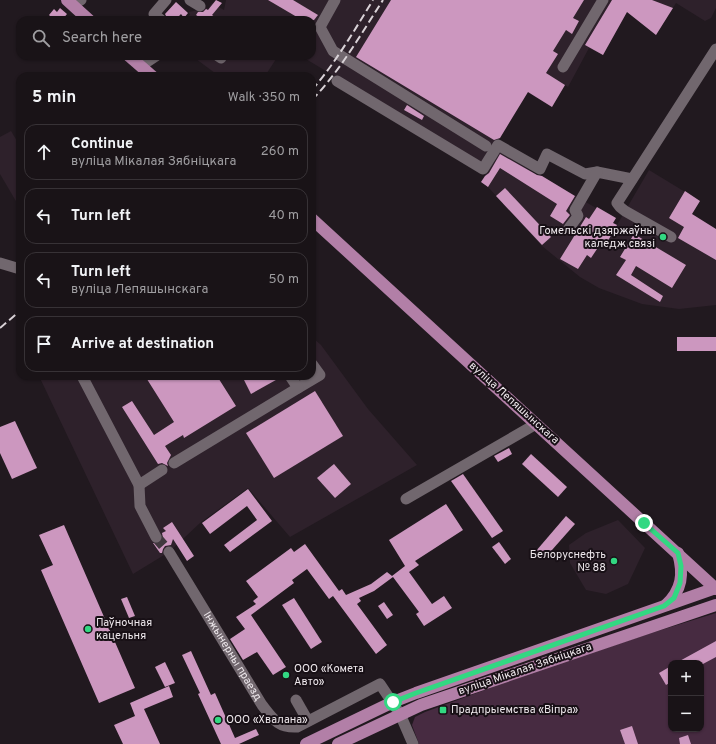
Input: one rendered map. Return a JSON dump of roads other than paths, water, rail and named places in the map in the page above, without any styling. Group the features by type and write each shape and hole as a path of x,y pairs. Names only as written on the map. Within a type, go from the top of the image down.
{"main road":[{"path":"73,2 85,16"},
{"path":"134,60 148,72"},
{"name":"вуліца Лепяшынскага","path":"316,223 716,588"},
{"path":"664,606 674,598 680,583 681,566 678,553"},
{"name":"вуліца Мікалая Зябніцкага","path":"306,744 393,702 416,693 716,588"},
{"name":"вуліца Мікалая Зябніцкага","path":"338,744 400,714 439,698 716,605"}],"street":[{"path":"156,16 154,14 166,0"},
{"path":"336,0 320,27 333,52 486,146"},
{"path":"563,67 603,0"},
{"path":"671,237 620,207 617,203 716,49"},
{"path":"141,66 150,60"},
{"path":"336,81 483,169 498,145 540,169 547,154 585,174 597,172 632,179"},
{"path":"569,228 578,216 575,210 597,172"},
{"path":"0,263 16,268"},
{"path":"316,370 320,375 316,377"},
{"path":"87,380 139,484 140,506 156,537"},
{"path":"293,380 298,388"},
{"path":"174,463 312,380"},
{"path":"406,499 536,424"},
{"path":"139,484 162,470"},
{"name":"Інжынерны праезд","path":"169,552 267,711 277,723 287,728 297,727 380,684 393,702"},
{"path":"296,700 308,722"},
{"path":"393,702 413,744"}],"tunnel":[{"path":"156,537 169,552"}],"railway":[{"path":"316,85 352,35 373,0"},
{"path":"316,96 341,65 383,0"},
{"path":"0,328 16,314"}],"place":[{"name":"Гомельскі дзяржаўны каледж связі","path":"663,237"},
{"name":"Белоруснефть № 88","path":"614,561"},
{"name":"Паўночная кацельня","path":"88,629"},
{"name":"ООО «Комета Авто»","path":"286,675"},
{"name":"Прадпрыемства «Віпра»","path":"443,710"},
{"name":"ООО «Хвалана»","path":"218,720"}]}
